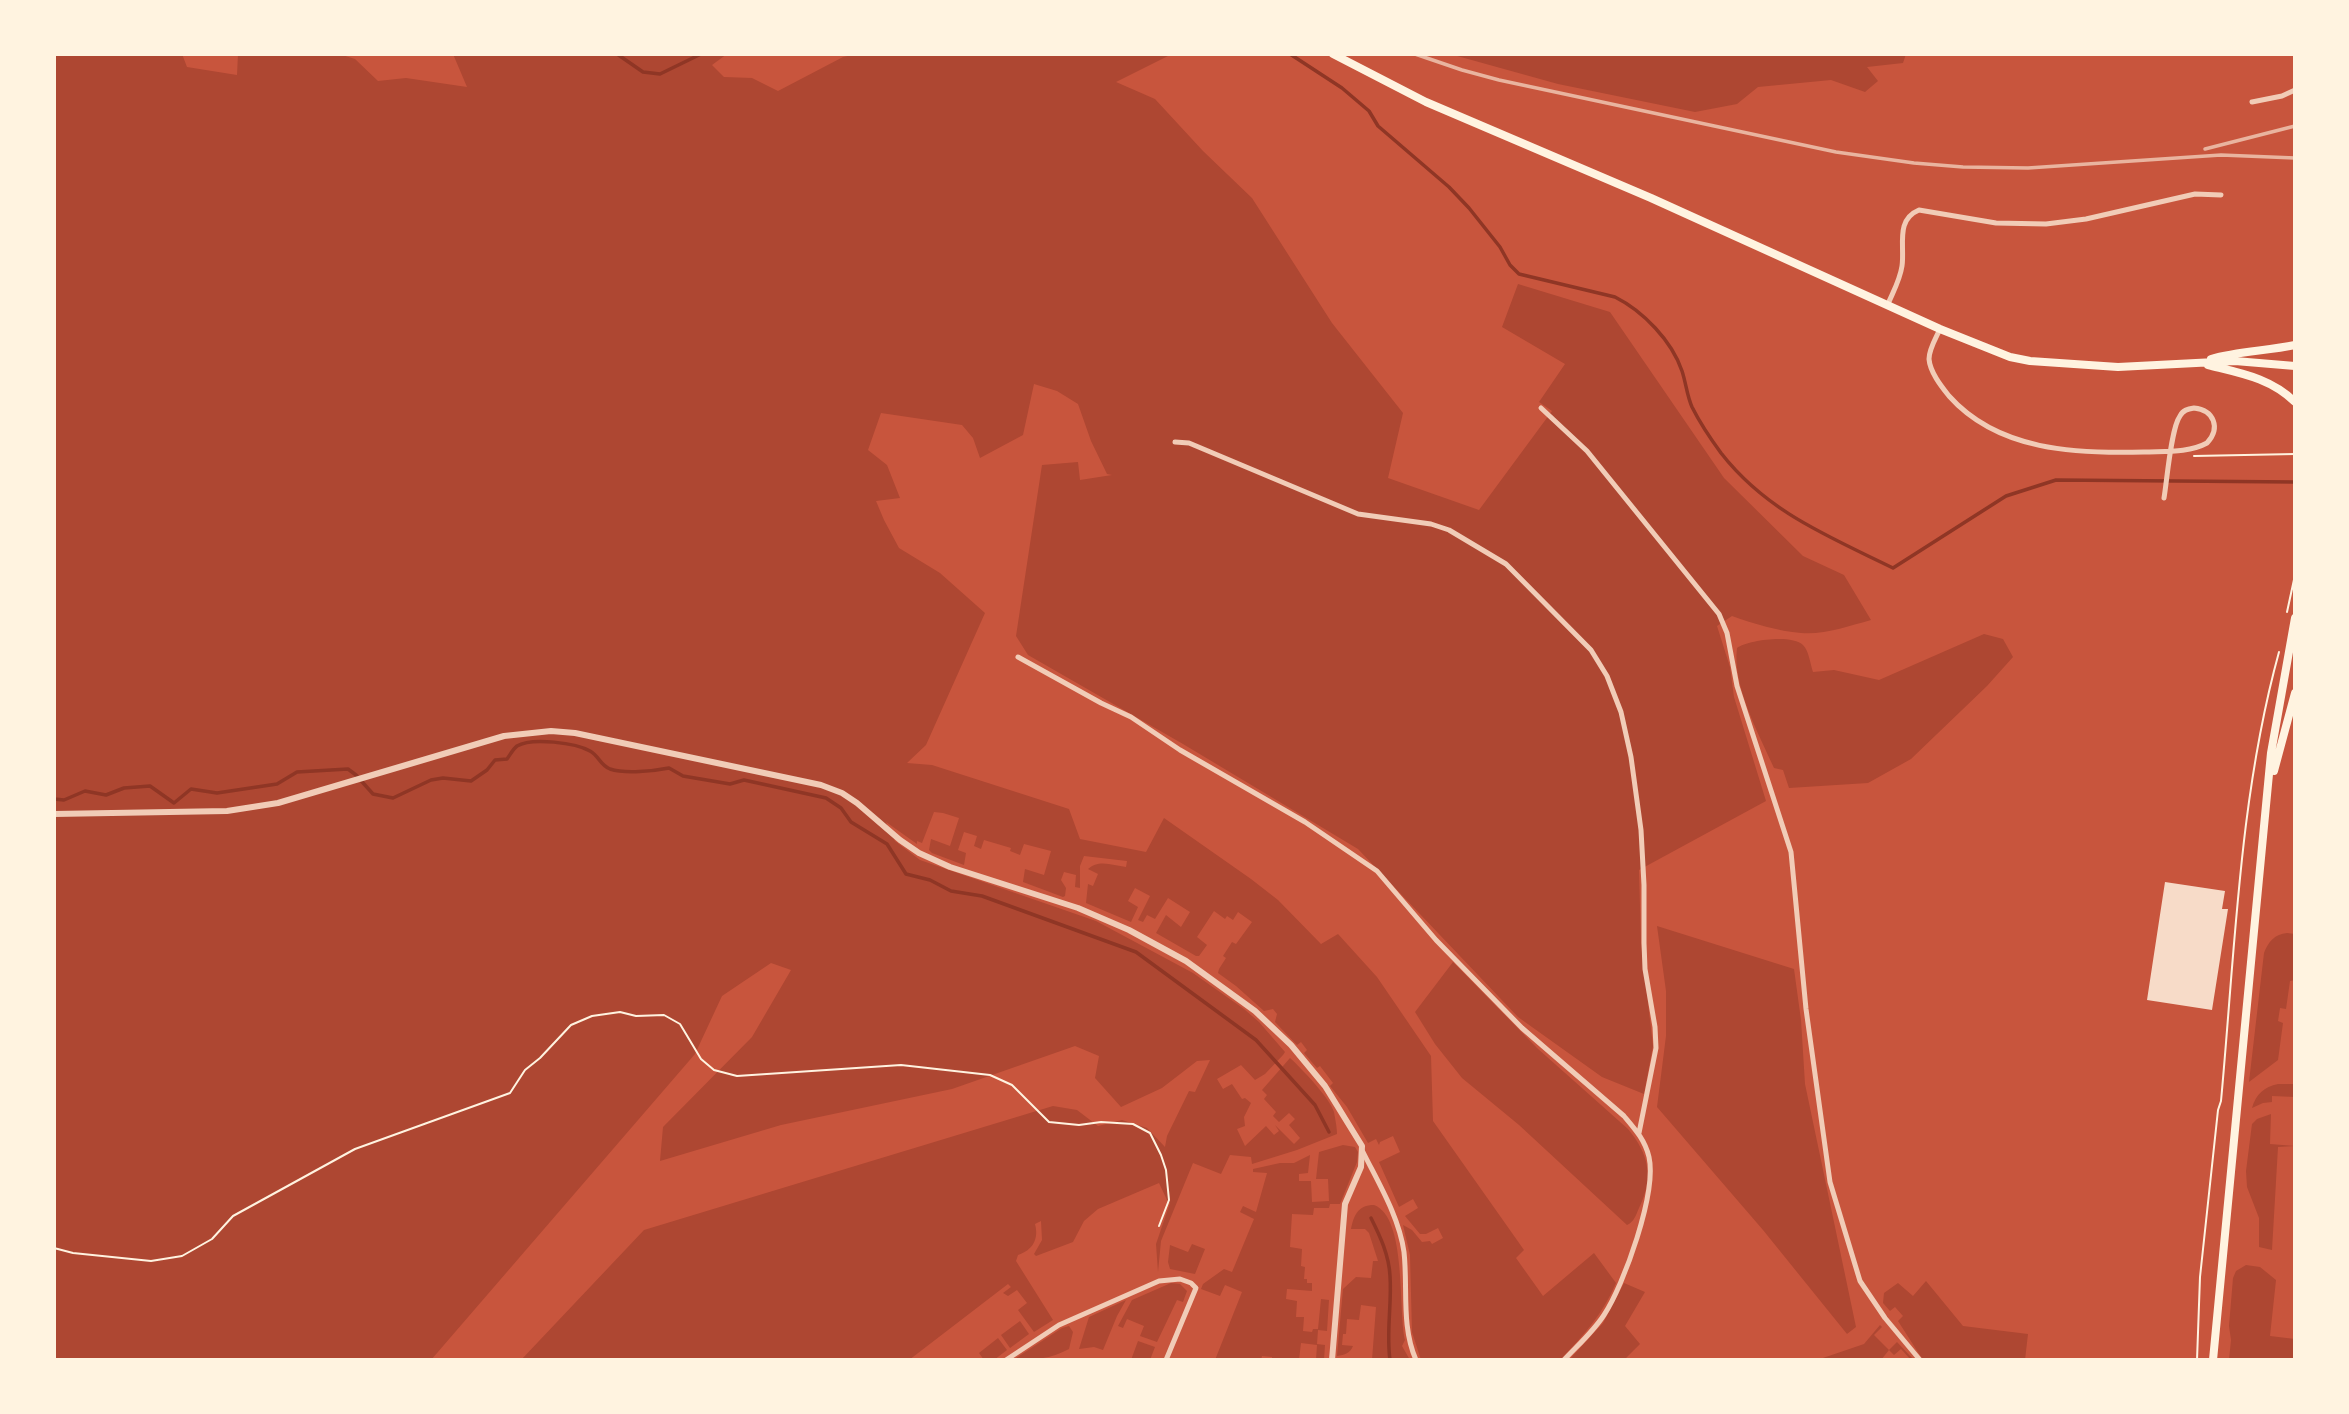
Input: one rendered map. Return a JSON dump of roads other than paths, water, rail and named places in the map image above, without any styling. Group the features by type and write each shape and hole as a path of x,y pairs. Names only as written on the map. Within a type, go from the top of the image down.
{"main road":[{"path":"1333,54 1426,102 1651,198 1987,349 2030,361 2118,368 2235,361 2295,366"},
{"path":"2198,363 2229,354 2267,351 2295,345"},
{"path":"2198,363 2263,380 2278,387 2295,402"},
{"path":"2213,1360 2271,753 2291,616"},
{"path":"2268,791 2295,693"}],"street":[{"path":"2252,102 2282,96 2295,90"},
{"path":"1888,304 1902,267 1902,231 1911,213 1919,210 1996,223 2046,224 2086,219 2194,194 2221,195"},
{"path":"1940,329 1929,356 1934,374 1962,409 2014,438 2059,450 2171,456 2202,446 2214,434 2214,423 2209,413 2199,408 2189,409 2180,416 2176,426 2171,456 2164,498"},
{"path":"1541,408 1587,451 1719,614 1727,633 1737,685 1791,852 1829,1182 1860,1281 1885,1318 1919,1358"},
{"path":"1175,442 1189,443 1358,514 1431,524 1449,530 1506,564 1591,650 1606,676 1621,712 1631,757 1641,830 1645,969 1656,1048 1639,1133"},
{"path":"1018,657 1131,717 1180,750 1306,822 1377,871 1436,940 1522,1028 1624,1116 1639,1133 1648,1156 1651,1176 1648,1195 1623,1278 1604,1315 1564,1360"},
{"path":"54,814 227,811 278,803 504,736 551,731 575,733 821,785 842,793 919,853 950,867 1102,917 1154,942 1186,961 1255,1011 1291,1045 1335,1099 1361,1142 1363,1152 1397,1222 1404,1250 1407,1329 1416,1360"},
{"path":"1332,1360 1345,1204 1361,1167 1363,1152"},
{"path":"1006,1360 1059,1325 1159,1281 1180,1279 1191,1283 1196,1289 1166,1360"}],"waterway":[{"path":"617,54 643,72 660,74 701,54"},
{"path":"1290,54 1342,88 1369,111 1378,126 1449,187 1469,208 1519,274 1615,297 1636,310 1664,338 1671,349 1683,376 1690,403 1721,453 1739,474 1778,507 1800,521 1893,568 2006,496 2056,480 2295,482"},
{"path":"54,799 64,800 85,791 106,795 124,788 150,786 174,803 191,789 217,793 277,784 297,772 348,769 373,794 393,798 431,780 443,778 471,781 487,770 495,760 507,759 517,746 533,742 583,748 616,771 639,772 669,768 683,776 730,784 744,780 826,798 841,808 851,822 887,844 906,874 930,880 951,891 982,896 1136,952 1256,1040 1315,1105 1329,1132"},
{"path":"1371,1218 1384,1246 1389,1268 1390,1360"}],"railway":[{"path":"1415,54 1499,80 1836,152 1914,163 2028,168 2221,155 2295,158"},
{"path":"2205,149 2295,126"}]}
